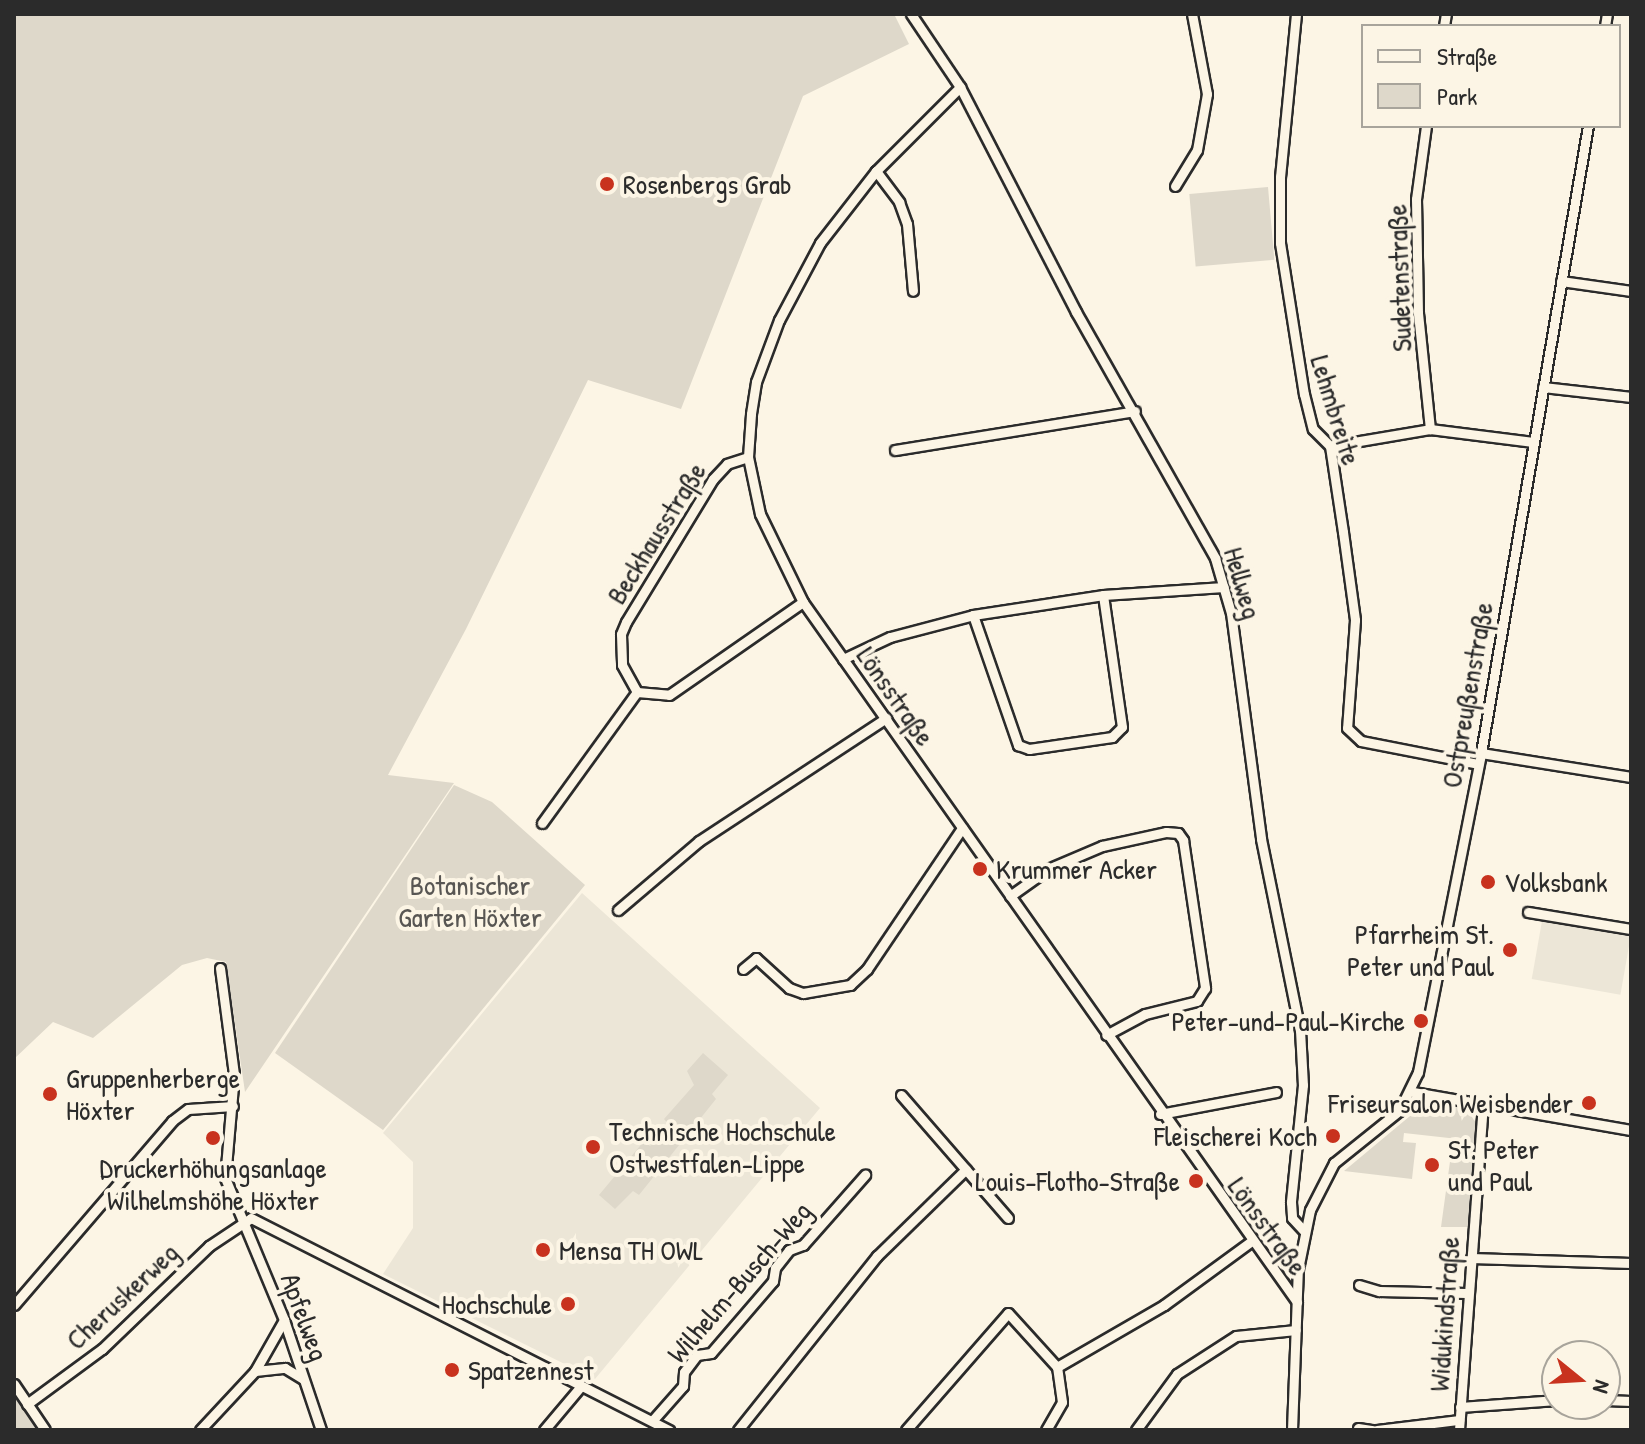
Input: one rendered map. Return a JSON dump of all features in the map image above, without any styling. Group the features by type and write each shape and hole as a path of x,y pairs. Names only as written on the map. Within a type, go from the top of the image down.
{"street":[{"name":"Hellweg","path":"911,14 960,87 1076,312 1201,527 1224,587 1238,650 1261,839 1300,1030 1303,1085 1291,1202 1292,1218 1304,1231"},
{"path":"1175,186 1197,150 1207,94 1192,14"},
{"name":"Lehmbreite","path":"1296,14 1280,177 1280,243 1304,394 1313,429 1330,446 1355,620 1349,734 1361,741 1480,758"},
{"name":"Lönsstraße","path":"960,87 876,171 820,243 779,320 756,382 748,457 768,539 803,602 1250,1242 1297,1302"},
{"name":"Sudetenstraße","path":"1426,128 1416,214 1418,313 1430,429"},
{"name":"Ostpreußenstraße","path":"1413,1092 1480,758 1588,128"},
{"path":"876,171 907,224 913,291"},
{"path":"1561,281 1631,291"},
{"path":"1543,387 1631,397"},
{"path":"895,450 1135,411"},
{"path":"1330,446 1430,429 1533,442"},
{"name":"Beckhausstraße","path":"637,692 622,665 621,634 626,622 713,479 727,464 748,457"},
{"path":"843,659 890,637 973,615 1103,595 1224,587"},
{"path":"973,615 1018,745 1029,749 1112,737 1122,727 1103,595"},
{"path":"542,823 637,692 657,696 681,689 803,602"},
{"path":"618,910 699,841 886,718"},
{"path":"1480,758 1631,777"},
{"path":"743,969 756,958 789,988 803,993 850,985 867,969 962,828"},
{"path":"1010,896 1048,869 1102,846 1166,832 1178,833 1183,840 1205,988 1197,1001 1145,1014 1106,1035"},
{"path":"1528,912 1631,929"},
{"name":"Apfelweg","path":"220,968 225,982 233,1106 223,1157 225,1178 284,1320 321,1430"},
{"path":"1160,1114 1276,1092"},
{"path":"1292,1430 1297,1302 1304,1231 1334,1163 1399,1111 1413,1092 1631,1130"},
{"path":"901,1095 1008,1218"},
{"name":"Widukindstraße","path":"1459,1425 1466,1293 1483,1105"},
{"path":"14,1305 172,1121 188,1109 233,1106"},
{"path":"738,1430 877,1256 966,1169"},
{"name":"Wilhelm-Busch-Weg","path":"652,1421 683,1386 684,1372 697,1355 711,1353 773,1281 775,1268 789,1250 803,1245 865,1175"},
{"path":"245,1221 260,1219 669,1430"},
{"name":"Cheruskerweg","path":"27,1404 102,1349 209,1246 245,1221"},
{"path":"1057,1367 1164,1305 1250,1242"},
{"path":"1471,1258 1631,1263"},
{"path":"1359,1285 1379,1291 1466,1293"},
{"path":"906,1430 1008,1313 1057,1367 1062,1402 1046,1430"},
{"path":"200,1430 255,1371 284,1320"},
{"path":"1136,1430 1177,1374 1236,1336 1296,1330"},
{"path":"255,1371 285,1368 305,1380"},
{"path":"14,1384 45,1430"},
{"path":"544,1430 581,1386"},
{"path":"1460,1407 1541,1401"},
{"path":"1358,1428 1375,1430 1459,1425"}],"shaded area":[{"name":"Technische Hochschule Ostwestfalen-Lippe","path":"582,893 820,1108 595,1379 383,1274 413,1228 413,1162 383,1133"},
{"path":"1542,921 1631,937 1620,995 1532,979"}],"green space":[{"path":"14,14 894,14 909,44 803,96 681,409 588,380 466,629 388,775 454,783 245,1092 226,962 207,958 182,965 93,1038 53,1022 14,1059"},
{"path":"1268,187 1274,260 1196,267 1189,194"},
{"name":"Botanischer Garten Höxter","path":"454,785 492,802 585,885 383,1130 275,1053"},
{"path":"703,1053 728,1075 712,1094 716,1099 639,1195 633,1191 615,1209 599,1195 644,1141 650,1146 669,1125 664,1119 694,1085 687,1071"},
{"path":"1422,1097 1478,1108 1468,1227 1441,1227 1452,1147 1467,1150 1467,1140 1404,1133 1403,1142 1416,1143 1412,1179 1344,1171 1416,1111"},
{"path":"14,1394 38,1430 14,1430"}],"place":[{"name":"Rosenbergs Grab","path":"607,184"},
{"name":"Krummer Acker","path":"980,869"},
{"name":"Volksbank","path":"1488,882"},
{"name":"Pfarrheim St. Peter und Paul","path":"1510,950"},
{"name":"Peter-und-Paul-Kirche","path":"1421,1021"},
{"name":"Gruppenherberge Höxter","path":"50,1094"},
{"name":"Friseursalon Weisbender","path":"1589,1103"},
{"name":"Fleischerei Koch","path":"1333,1136"},
{"name":"Druckerhöhungsanlage Wilhelmshöhe Höxter","path":"213,1138"},
{"name":"Technische Hochschule Ostwestfalen-Lippe","path":"593,1147"},
{"name":"St. Peter und Paul","path":"1432,1165"},
{"name":"Louis-Flotho-Straße","path":"1196,1181"},
{"name":"Mensa TH OWL","path":"543,1250"},
{"name":"Hochschule","path":"568,1304"},
{"name":"Spatzennest","path":"452,1370"}]}
